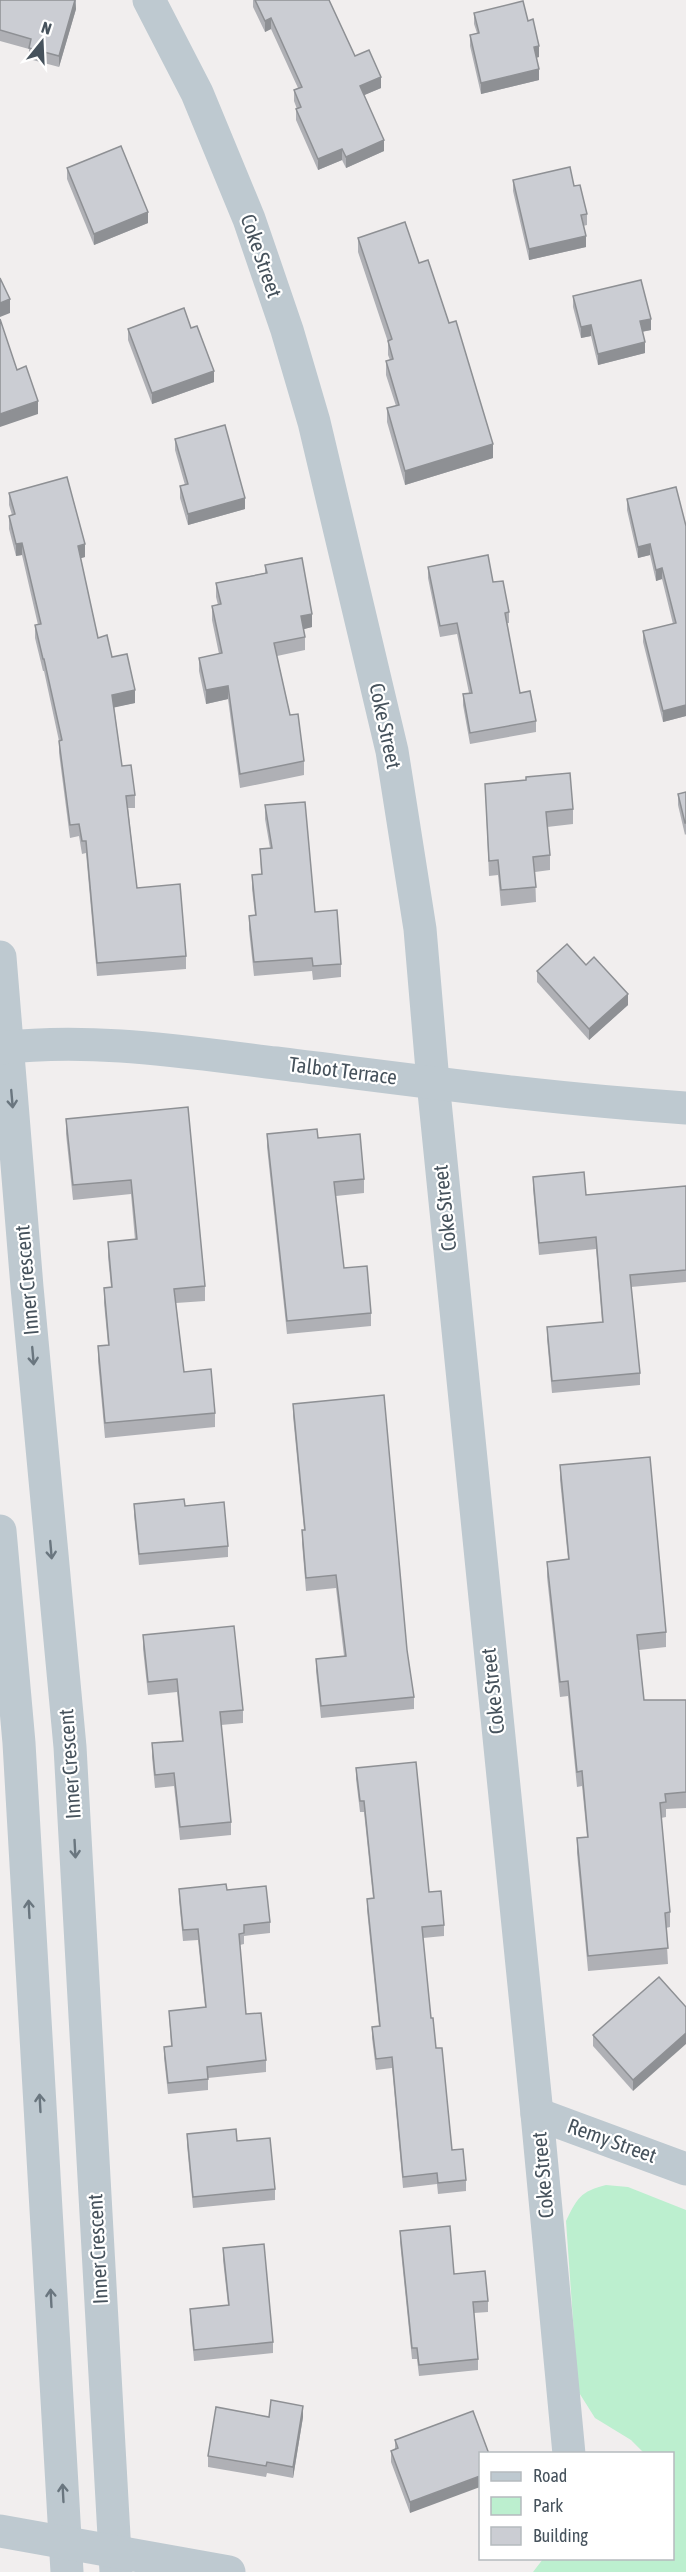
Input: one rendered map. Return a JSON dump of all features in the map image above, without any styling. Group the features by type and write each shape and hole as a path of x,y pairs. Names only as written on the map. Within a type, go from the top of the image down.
{"street":[{"name":"Coke Street","path":"149,0 197,93 249,219 287,330 314,422 392,750 420,929 433,1082 569,2452"},
{"name":"Inner Crescent","path":"0,966 4,1048 70,1747 115,2562"},
{"name":"Talbot Terrace","path":"4,1048 60,1044 173,1051 609,1103 686,1108"},
{"path":"0,1531 19,1743 66,2558"},
{"name":"Remy Street","path":"537,2114 686,2169"},
{"path":"0,2531 66,2558 229,2572"}],"green space":[{"path":"606,2185 628,2187 686,2210 686,2572 533,2572 542,2560 674,2560 674,2452 643,2452 631,2440 595,2418 578,2391 566,2221 574,2206 590,2190"}],"building":[{"path":"0,0 75,0 59,56 29,48 31,39 0,30"},
{"path":"255,0 329,0 355,56 369,50 381,77 360,86 384,140 346,157 342,149 318,159 296,109 301,107 294,90 302,87 271,18 265,21"},
{"path":"523,1 528,21 533,19 539,46 534,47 539,69 481,83 470,35 479,33 474,13"},
{"path":"121,146 148,212 94,234 67,168"},
{"path":"570,167 574,186 580,185 587,214 581,215 586,236 529,249 513,180"},
{"path":"405,222 419,263 428,260 449,323 456,321 493,444 405,471 387,408 399,405 386,361 393,359 388,341 392,339 358,238"},
{"path":"0,278 10,299 0,303"},
{"path":"641,280 651,319 640,321 645,342 598,354 591,325 581,327 573,296"},
{"path":"184,308 191,328 197,326 214,371 152,393 128,329"},
{"path":"0,319 17,370 26,366 38,401 0,414"},
{"path":"225,425 245,498 188,514 180,486 188,484 175,439"},
{"path":"67,477 85,544 78,546 98,638 107,635 112,657 127,654 135,690 112,695 122,766 131,765 135,795 126,796 137,888 180,884 186,956 97,963 86,841 82,841 79,824 70,825 59,741 62,740 35,625 41,624 22,543 16,544 9,516 15,514 9,493"},
{"path":"676,487 686,526 686,705 663,711 643,631 676,623 662,568 656,570 650,544 638,547 627,499"},
{"path":"488,555 493,582 503,581 509,612 505,613 520,693 530,691 536,721 470,733 463,694 472,693 457,623 440,626 428,567"},
{"path":"302,558 312,614 301,616 305,637 274,643 290,715 298,714 304,761 240,774 228,686 206,690 199,658 222,653 212,606 221,604 216,583 267,573 265,565"},
{"path":"570,773 573,809 546,812 550,855 533,857 536,887 501,890 498,860 489,861 485,784"},
{"path":"686,792 686,823 685,823 678,794"},
{"path":"305,802 315,912 337,910 341,964 313,966 312,958 254,962 249,916 256,915 252,875 262,874 260,849 272,848 265,805"},
{"path":"567,944 586,965 594,957 628,994 589,1029 537,971"},
{"path":"188,1107 205,1286 174,1289 184,1372 211,1369 215,1413 105,1423 98,1346 109,1345 104,1288 112,1287 108,1242 137,1239 131,1180 73,1185 66,1119"},
{"path":"317,1129 318,1138 360,1134 364,1179 334,1182 344,1268 367,1266 371,1313 287,1321 267,1134"},
{"path":"584,1172 586,1195 686,1186 686,1270 630,1275 640,1373 552,1381 547,1327 603,1322 596,1237 539,1243 533,1177"},
{"path":"384,1395 407,1650 414,1697 321,1706 316,1659 346,1656 336,1575 306,1578 302,1530 305,1530 293,1404"},
{"path":"650,1457 666,1632 637,1635 644,1700 686,1700 686,1792 665,1794 666,1802 660,1803 670,1912 665,1913 668,1948 588,1956 577,1838 588,1837 582,1771 577,1772 568,1681 560,1682 547,1562 569,1559 560,1465"},
{"path":"184,1499 185,1506 224,1502 228,1546 139,1554 134,1504"},
{"path":"234,1626 243,1710 220,1712 231,1822 180,1827 174,1773 155,1775 152,1743 183,1741 177,1679 148,1682 143,1635"},
{"path":"416,1762 429,1892 441,1891 444,1925 422,1927 431,2018 433,2018 436,2048 442,2048 452,2150 463,2149 466,2180 438,2183 437,2173 403,2177 392,2057 376,2059 372,2027 380,2026 367,1899 374,1898 364,1801 360,1801 356,1768"},
{"path":"226,1884 227,1890 266,1886 270,1922 244,1925 244,1933 239,1934 246,2014 261,2013 266,2060 207,2067 208,2079 168,2083 164,2047 172,2046 169,2011 206,2007 198,1929 183,1930 179,1889"},
{"path":"659,1977 686,2007 686,2033 633,2080 593,2035"},
{"path":"236,2129 237,2141 270,2138 275,2189 193,2197 187,2134"},
{"path":"450,2226 454,2274 485,2271 488,2301 473,2302 478,2359 419,2365 417,2348 412,2348 400,2231"},
{"path":"264,2244 273,2342 194,2350 190,2309 229,2305 223,2248"},
{"path":"271,2400 303,2406 293,2467 267,2462 266,2466 208,2456 216,2407 269,2417"},
{"path":"473,2411 488,2452 479,2452 479,2476 410,2502 391,2451 398,2448 395,2440"}]}
